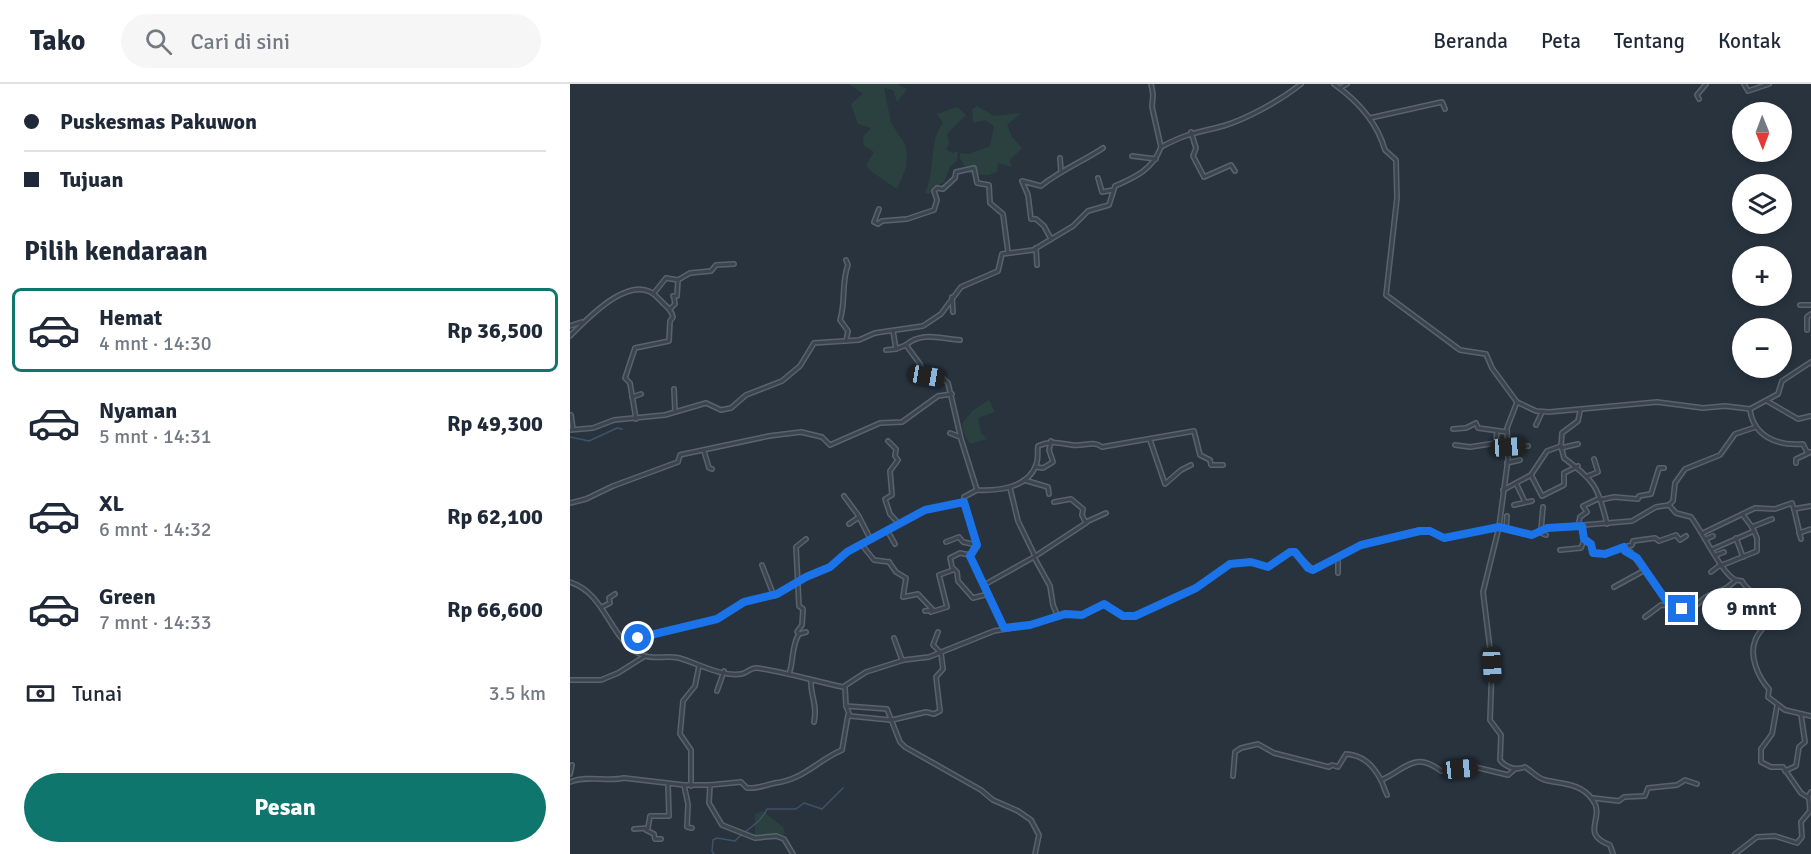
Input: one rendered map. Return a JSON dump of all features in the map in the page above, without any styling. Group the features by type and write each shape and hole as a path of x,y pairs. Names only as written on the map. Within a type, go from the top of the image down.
{"street":[{"path":"1151,84 1152,107 1161,147"},
{"path":"571,416 571,430 593,428 614,420 636,419 675,412 706,403 721,410 731,408 746,395 782,381 800,366 814,343 846,341 928,324 941,314 952,296 970,283 997,272 1000,258 1008,252 1029,252 1073,226 1088,211 1110,205 1115,186 1141,175 1156,159 1161,147 1191,132 1230,123 1282,99 1301,84"},
{"path":"1334,84 1355,100 1370,118 1383,140 1385,150 1394,157 1396,164 1397,198 1386,296 1451,344 1468,352 1487,356 1492,368 1517,402 1542,412 1580,411 1657,402 1703,408 1725,406 1750,409 1778,394 1782,381 1811,362"},
{"path":"1340,88 1347,84"},
{"path":"1699,99 1697,95 1706,84"},
{"path":"1744,84 1748,91 1769,84"},
{"path":"1370,118 1442,102 1445,109"},
{"path":"1191,132 1196,148 1193,156 1204,177 1232,165 1235,171"},
{"path":"1051,239 1044,226 1036,219 1031,219 1028,195 1022,181 1041,186 1103,148"},
{"path":"1132,156 1156,159"},
{"path":"1060,158 1061,172"},
{"path":"879,209 874,222 878,224 882,221 908,219 934,210 937,199 934,191 937,188 943,189 955,178 956,172 974,168 977,183 989,185 990,203 1003,214 1008,252"},
{"path":"1098,178 1102,192 1113,190"},
{"path":"1036,248 1037,265"},
{"path":"846,260 848,265 843,279 845,288 840,320 848,331 846,341"},
{"path":"654,293 666,278 678,280 690,273 712,271 716,265 734,264"},
{"path":"670,309 675,304 673,297 677,296 678,280"},
{"path":"570,336 600,305 615,300 625,292 641,289 654,293 670,309 673,317 670,321 669,342 645,344 632,351 625,378 630,383 636,419"},
{"path":"952,296 953,312"},
{"path":"1800,305 1811,305"},
{"path":"1807,330 1808,317 1811,314"},
{"path":"570,326 585,321"},
{"path":"893,331 896,349"},
{"path":"886,350 896,349 914,339 928,337 960,340"},
{"path":"906,345 920,364 923,376 944,379 952,394 960,437 977,490"},
{"path":"674,390 675,412"},
{"path":"632,397 641,394"},
{"path":"570,503 656,472 678,462 680,455 726,444 801,432 822,437 830,445 880,423 902,422 939,396 952,394"},
{"path":"1767,401 1798,419 1811,416"},
{"path":"1515,769 1504,765 1500,760 1501,735 1490,720 1492,673 1483,592 1499,527 1507,463 1507,432 1517,402"},
{"path":"1750,409 1756,427 1769,439 1787,446 1804,444 1810,452 1796,459 1796,463"},
{"path":"1580,411 1578,420 1562,434 1561,447 1564,458 1578,466 1588,476 1600,499 1607,524"},
{"path":"1536,425 1542,412"},
{"path":"1453,429 1466,428 1476,423 1478,428 1507,432"},
{"path":"570,582 583,587 601,607 621,637 645,656 676,658 699,666 742,674 755,668 845,687 866,672 902,660 941,653 956,644 1004,628 1058,616 1082,615 1104,604 1123,616 1140,614 1196,588 1224,567 1238,562 1268,567 1293,551 1313,570 1361,545 1420,531 1430,531 1444,538 1499,527 1532,535 1540,531 1632,521 1661,505 1669,505 1673,501 1675,483 1686,467 1720,455 1735,434 1756,427"},
{"path":"977,545 964,497 977,490 1010,488 1024,480 1036,467 1037,448 1051,441 1073,446 1096,444 1102,447 1194,431 1200,455 1210,460 1212,465 1223,465"},
{"path":"1455,445 1474,447 1496,443 1497,431"},
{"path":"950,433 960,437"},
{"path":"1150,440 1165,484 1180,470 1191,465"},
{"path":"888,441 896,449 895,456 898,460 890,471 892,495 885,499 890,514 899,524"},
{"path":"1036,467 1042,468 1053,462 1049,450 1051,441"},
{"path":"1503,490 1531,475 1547,451 1578,444"},
{"path":"1508,447 1528,446"},
{"path":"704,451 709,468 712,469"},
{"path":"1588,476 1598,472 1594,459"},
{"path":"1507,463 1520,460"},
{"path":"1531,475 1542,496 1564,485 1564,473 1578,466"},
{"path":"1560,550 1581,548 1584,539 1580,517 1588,512 1583,506 1600,499 1614,497 1638,499 1639,496 1650,494 1659,468 1664,468"},
{"path":"1024,480 1048,487 1049,494"},
{"path":"1516,483 1525,502"},
{"path":"1010,488 1018,521 1050,586 1053,605 1058,616"},
{"path":"844,496 859,517 871,540"},
{"path":"1054,502 1071,499 1083,509 1082,516 1086,522"},
{"path":"1514,505 1532,501"},
{"path":"630,646 638,638 717,619 744,602 774,596 830,567 838,558 925,510 964,502"},
{"path":"1703,533 1736,515 1742,515 1755,508 1774,509 1792,503 1801,539"},
{"path":"1669,505 1676,513 1691,517 1729,577 1742,581 1744,588 1762,599 1767,608 1767,622 1755,639 1758,675 1768,689 1768,697 1777,706 1811,717"},
{"path":"1794,509 1811,506"},
{"path":"1540,531 1543,507"},
{"path":"984,585 1034,557 1086,522 1106,513"},
{"path":"1711,572 1757,550 1753,529 1742,515"},
{"path":"1506,529 1507,516"},
{"path":"849,524 859,517"},
{"path":"1713,549 1772,519"},
{"path":"1799,533 1811,529"},
{"path":"887,530 895,544"},
{"path":"1540,531 1546,535"},
{"path":"1584,539 1591,544 1594,554 1605,554 1632,545 1633,541 1647,541 1655,538 1659,541 1671,535 1676,535 1680,540 1686,536"},
{"path":"1706,539 1713,536"},
{"path":"946,542 959,537 963,542 977,545"},
{"path":"1736,538 1743,557"},
{"path":"789,674 793,664 795,642 799,634 797,632 802,625 803,609 799,606 796,547 806,539"},
{"path":"862,545 874,560 890,562 896,572 906,578 902,597 918,594 933,610 926,611 947,607 938,579 939,575 953,570"},
{"path":"970,555 977,545"},
{"path":"1624,547 1625,551 1630,552 1645,570 1670,606 1674,616"},
{"path":"1716,555 1724,552"},
{"path":"970,555 960,553 950,558 953,570 957,572 958,581 974,597 988,594"},
{"path":"970,555 1004,628"},
{"path":"1338,558 1338,573"},
{"path":"762,565 774,596"},
{"path":"1614,587 1645,570"},
{"path":"1646,617 1655,607 1670,606 1676,603 1685,611 1689,610 1710,593 1726,590 1736,580"},
{"path":"601,607 610,603 609,598 615,594"},
{"path":"799,634 807,632"},
{"path":"848,716 891,720 926,712 934,714 940,711 936,676 943,669 941,653 933,645 938,632"},
{"path":"894,638 902,660"},
{"path":"570,680 601,680 618,673 645,656"},
{"path":"691,786 691,750 680,734 683,701 695,686 699,666"},
{"path":"717,691 724,671"},
{"path":"812,680 811,692 817,708 814,722"},
{"path":"572,765 570,782 624,778 691,786 741,782 747,788 759,788 801,777 824,762 830,754 842,750 848,716 845,687"},
{"path":"846,706 887,709 897,735 905,747 1031,820 1039,835 1035,854"},
{"path":"1777,706 1772,734 1761,749 1761,762 1767,766 1783,767 1801,793 1808,797"},
{"path":"1785,771 1796,766 1800,746 1805,742 1801,715"},
{"path":"1233,776 1235,752 1241,748 1258,744 1274,753 1329,767 1332,765 1338,767 1346,754 1356,755 1373,767 1387,795"},
{"path":"1381,780 1394,776 1399,768 1416,761 1434,763 1441,771 1475,768 1508,775 1515,769 1525,767 1542,779 1573,786 1592,798 1619,801 1624,797 1645,796 1648,788 1675,786 1686,780 1697,784"},
{"path":"661,839 655,839 654,834 648,830 634,829 648,828 649,816 669,816 668,785"},
{"path":"684,785 688,804 687,827 692,828"},
{"path":"710,785 710,803 722,825 755,838 776,836 784,838 793,854"},
{"path":"1735,854 1757,837 1775,836 1795,844 1799,842 1802,837 1801,822 1810,812 1808,797 1811,792"},
{"path":"1592,798 1596,810 1593,827 1595,836 1610,845 1613,854"}],"green space":[{"path":"849,84 897,84 907,89 897,102 893,90 884,88 891,123 905,144 907,155 906,168 897,189 872,172 866,165 874,152 864,146 863,137 871,128 858,124 851,104 863,94"},
{"path":"977,106 994,116 1021,113 1007,125 1012,137 1022,148 1010,160 1012,167 998,163 997,172 988,175 970,174 960,159 960,153 969,154 990,146 994,126 985,120 973,123 972,110"},
{"path":"957,107 966,115 947,134 949,143 946,149 952,153 958,151 957,160 950,167 944,182 934,187 929,194 925,192 935,139 943,123 937,114"},
{"path":"989,400 995,412 978,418 981,433 987,439 970,444 964,434 962,424 972,411"},
{"path":"763,811 783,827 785,834 755,838 755,814"}],"waterway":[{"path":"570,437 589,441 617,428 622,429"},
{"path":"714,854 713,840 717,838 735,841 757,822 767,809 796,809 804,803 822,809 843,788"}],"route":[{"path":"638,638 671,632 717,619 744,602 777,594 806,577 830,567 847,552 907,518 925,510 964,502 977,545 970,556 1004,628 1030,625 1065,614 1082,615 1104,604 1123,616 1135,616 1196,588 1224,567 1238,562 1268,567 1293,551 1308,568 1313,570 1361,545 1379,543 1420,531 1430,531 1444,538 1499,527 1532,535 1547,528 1582,526 1584,539 1591,544 1593,553 1605,554 1624,547 1625,551 1630,551 1637,558 1670,606 1676,603 1682,609"}]}
